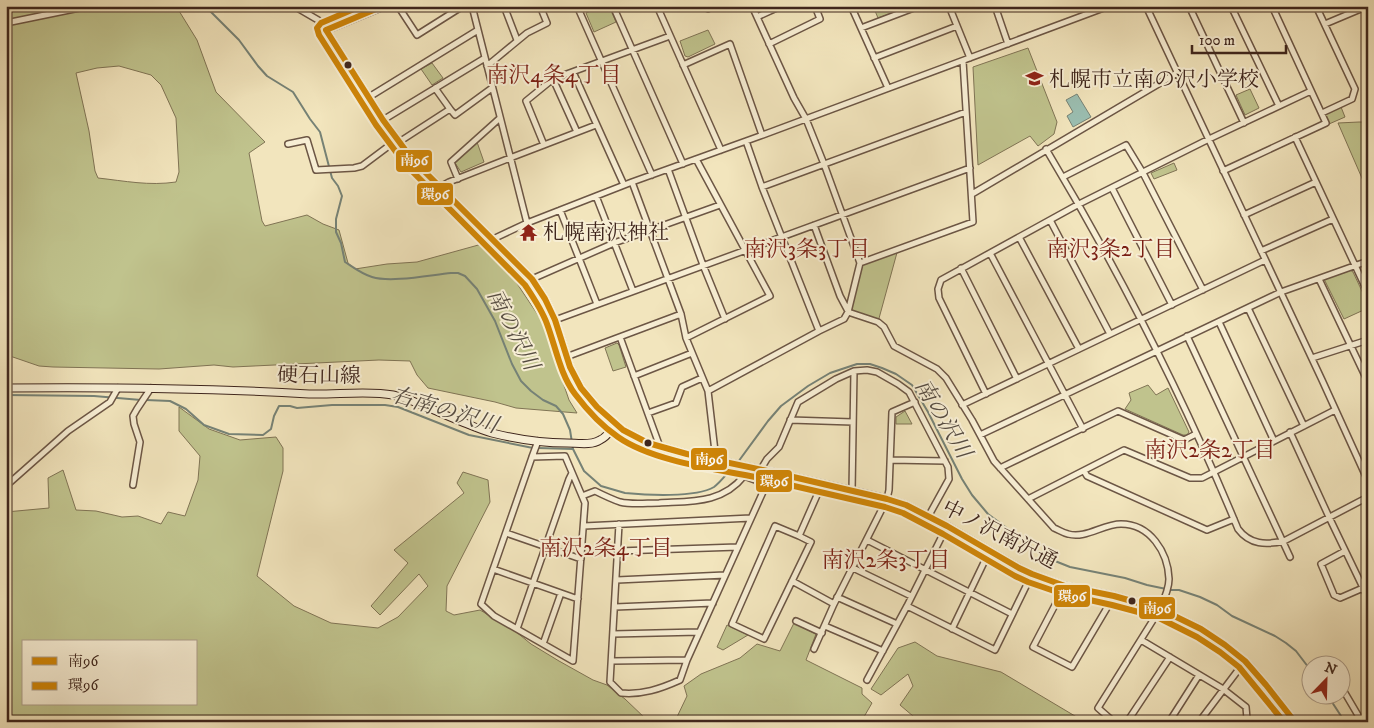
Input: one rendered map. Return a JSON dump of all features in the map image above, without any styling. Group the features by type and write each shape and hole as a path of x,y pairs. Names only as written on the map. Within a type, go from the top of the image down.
{"street":[{"path":"6,23 89,6"},
{"path":"294,6 318,20 326,30 384,6"},
{"path":"398,6 416,35 463,6"},
{"path":"472,6 527,223"},
{"path":"504,6 517,40"},
{"path":"487,66 517,40 547,23 540,6"},
{"path":"577,6 652,175"},
{"path":"612,6 683,164"},
{"path":"657,6 721,150"},
{"path":"706,6 708,9 714,6"},
{"path":"708,391 844,319 848,312 860,263 806,119 794,98 752,6"},
{"path":"757,18 781,6"},
{"path":"769,44 820,19 815,6"},
{"path":"852,6 888,88"},
{"path":"949,6 970,58"},
{"path":"995,6 1008,44"},
{"path":"493,239 527,223 624,185 762,136 1109,6"},
{"path":"1146,6 1368,481"},
{"path":"1189,6 1244,123"},
{"path":"1231,6 1279,106"},
{"path":"1223,170 1326,123 1272,6"},
{"path":"1316,6 1355,89 1352,99 1322,113"},
{"path":"861,28 916,7"},
{"path":"1325,24 1363,8"},
{"path":"874,58 957,26"},
{"name":"中ノ沢南沢通","path":"326,30 383,120 412,159 532,280 545,299 555,320 566,357 581,388 596,407 623,430 648,444 906,505 1032,574 1065,586 1114,596 1160,609 1201,629 1245,661 1295,722"},
{"path":"369,98 478,30"},
{"path":"544,145 526,101 553,79 670,36"},
{"path":"683,65 730,44 762,136"},
{"path":"383,120 485,58"},
{"path":"860,263 973,222 963,61"},
{"path":"573,72 624,185"},
{"path":"972,194 1177,73"},
{"path":"553,79 578,132"},
{"path":"435,88 455,115 492,88"},
{"path":"986,394 939,298 938,289 941,280 1079,204 1209,139 1311,91"},
{"path":"288,144 307,140 316,170 354,168 362,166 450,109"},
{"path":"762,187 966,112"},
{"path":"458,179 451,162 500,118"},
{"path":"440,187 596,125"},
{"path":"1295,137 1368,292"},
{"path":"746,141 762,187 819,331"},
{"path":"1063,177 1126,145 1143,173 1203,290"},
{"path":"1046,149 1079,204 1157,351 1214,472 1238,529 1248,539 1262,544 1284,542 1368,497"},
{"path":"686,338 770,296 696,159"},
{"path":"555,320 970,168"},
{"path":"668,169 725,319"},
{"path":"632,182 682,314 686,338 708,391 716,460"},
{"path":"1244,215 1316,182"},
{"path":"1112,188 1172,305"},
{"path":"596,196 633,291"},
{"path":"532,280 614,243 720,205"},
{"path":"560,210 597,304"},
{"path":"1261,251 1333,219"},
{"path":"1050,220 1110,334"},
{"path":"814,225 840,296 848,312 878,322 884,327 894,346 937,369 946,378 994,461 1054,528 1075,536 1109,526 1131,525 1148,533 1157,542 1167,564 1169,580 1166,597 1098,708 1114,722"},
{"path":"1019,237 1079,349"},
{"path":"990,253 1083,429"},
{"path":"962,406 1265,260"},
{"path":"980,435 1281,292 1368,261"},
{"path":"961,268 1017,379"},
{"path":"1319,278 1368,382"},
{"path":"1248,308 1304,426"},
{"path":"566,357 682,314"},
{"path":"1218,322 1274,441"},
{"path":"1187,336 1290,557"},
{"path":"620,337 660,447"},
{"path":"1312,358 1368,340"},
{"path":"634,376 692,354"},
{"path":"758,469 779,447 798,402 836,379 854,371 867,370 877,372 909,392 948,467 950,479 928,517"},
{"path":"852,491 854,371"},
{"path":"648,413 676,403 682,387 702,378"},
{"name":"硬石山線","path":"6,388 118,388 149,391 227,390 326,395 392,395 492,433 562,443 592,443 599,441 616,424"},
{"path":"6,486 68,431 110,402 118,388"},
{"path":"133,485 140,442 133,416 149,391"},
{"path":"814,649 890,490 892,412 914,402"},
{"path":"1028,499 1124,450 1190,478 1202,478 1336,410"},
{"path":"1000,468 1118,412 1184,440 1196,434"},
{"path":"790,420 853,422"},
{"path":"1290,432 1328,517 1368,598"},
{"path":"532,457 565,456 585,503 573,661 494,616 481,604 494,569 532,457 538,441"},
{"path":"890,460 945,461"},
{"path":"1084,470 1087,476 1207,530 1234,519"},
{"path":"619,524 610,682 621,693 635,694 660,690 680,680 699,632 772,472"},
{"path":"517,629 572,473"},
{"path":"582,496 595,491 622,502 636,504 704,501 725,493 744,476 766,484"},
{"path":"799,536 822,484"},
{"path":"584,526 751,518"},
{"path":"775,526 799,536 811,542 764,639 732,624 775,526"},
{"path":"867,680 912,596 946,526"},
{"path":"506,533 581,559"},
{"path":"867,540 1012,614"},
{"path":"618,551 738,547"},
{"path":"1345,551 1321,564 1334,595 1340,598 1363,588"},
{"path":"952,628 989,552"},
{"path":"853,568 912,596"},
{"path":"494,569 578,599"},
{"path":"906,606 995,650 1032,574"},
{"path":"616,580 725,575"},
{"path":"792,581 834,604"},
{"path":"1065,586 1033,647 1072,667 1114,596"},
{"path":"542,644 561,593"},
{"path":"838,597 897,624"},
{"path":"615,607 713,603"},
{"path":"796,621 822,633"},
{"path":"825,626 883,651"},
{"path":"613,634 699,632"},
{"path":"1141,640 1223,689 1246,707 1247,719 1245,722"},
{"path":"1128,722 1170,657"},
{"path":"612,661 687,660"},
{"path":"1199,722 1245,661"},
{"path":"1169,722 1199,675"},
{"path":"1352,705 1362,722"}],"green space":[{"path":"6,6 176,6 197,40 216,92 265,142 249,153 262,221 265,226 307,215 339,230 348,263 355,269 417,262 482,244 488,246 504,264 542,321 569,400 577,413 516,408 428,388 417,375 410,361 379,360 233,367 214,365 159,369 39,366 7,355","holes":["119,66 151,75 161,85 176,118 179,172 176,182 127,182 98,178 95,171 89,131 76,73 97,68"]},
{"path":"601,6 609,6 616,22 594,32 586,13"},
{"path":"873,6 910,6 910,7 878,18"},
{"path":"708,30 715,44 688,57 685,56 680,41"},
{"path":"1028,48 1057,122 1054,134 1038,146 1030,136 978,165 973,67"},
{"path":"432,63 443,78 432,85 421,69"},
{"path":"1250,89 1259,108 1245,115 1236,95"},
{"path":"1341,107 1345,117 1329,124 1325,114"},
{"path":"1368,122 1368,192 1338,123"},
{"path":"477,142 484,162 461,172 455,163"},
{"path":"1174,163 1177,170 1154,179 1151,173"},
{"path":"898,249 878,322 848,312 860,263"},
{"path":"1350,270 1353,272 1368,304 1368,308 1344,319 1324,279"},
{"path":"617,343 626,367 613,371 605,348"},
{"path":"1148,385 1156,395 1168,388 1189,432 1187,435 1183,435 1125,409 1131,400 1129,393"},
{"path":"179,407 209,429 240,440 276,437 283,448 283,471 257,576 294,606 331,623 378,628 398,617 428,586 419,574 380,615 371,606 408,563 394,550 464,493 457,483 463,472 488,480 490,502 447,586 446,611 454,615 480,610 559,661 593,680 607,685 647,720 676,719 687,696 684,686 701,674 740,658 757,644 780,651 794,623 816,634 806,660 862,688 862,694 872,703 861,722 6,722 6,512 49,508 48,478 63,470 76,510 96,511 122,517 138,516 161,524 168,512 185,516 198,480 200,456 179,431"},
{"path":"905,411 912,424 896,424 896,417"},
{"path":"727,625 748,635 723,650 717,647"},
{"path":"915,642 937,656 1001,672 1085,722 920,722 900,705 913,686 908,674 881,695 871,689 898,648"}],"water":[{"path":"1077,94 1091,117 1073,127 1067,116 1073,112 1066,100"}],"waterway":[{"name":"南の沢川","path":"205,6 239,40 267,76 293,92 320,132 332,178 342,196 336,219 336,232 341,243 345,262 365,274 380,279 400,279 451,273 465,276 477,289 495,321 521,381 543,400 556,406 563,414 570,430 573,449 584,471 601,486 634,494 670,495 695,493 714,487 733,467"},
{"name":"南の沢川","path":"738,462 781,406 808,386 830,373 857,364 870,364 882,368 896,374 912,385 972,495 988,514 1032,547 1055,561 1070,567 1125,578 1147,585 1179,590 1200,597 1217,605 1232,616 1275,636 1296,651 1302,659"},
{"name":"右南の沢川","path":"6,395 94,396 141,400"},
{"name":"右南の沢川","path":"146,400 170,401 186,409 204,425 229,434 263,435 271,429 279,406 297,408 332,405 385,405 398,407 469,435 533,448"},
{"name":"右南の沢川","path":"538,448 573,449"},
{"name":"南の沢川","path":"1335,706 1345,722"}],"transit line":[{"name":"環96","path":"361,6 321,23 317,28 319,35 376,125 405,164 525,285 545,319 562,369 570,386 590,412 612,433 648,452 684,463 755,477 885,507 903,513 1028,582 1063,594 1157,617 1197,637 1239,667 1284,722"},
{"name":"南96","path":"383,6 326,30 383,120 412,159 532,279 545,299 555,320 570,367 581,388 597,407 623,430 648,443 687,454 772,472 906,505 1032,574 1065,586 1114,596 1160,609 1201,629 1245,661 1295,722"}],"place":[{"name":"札幌市立南の沢小学校","path":"1035,79"},
{"name":"札幌南沢神社","path":"529,232"}],"district":[{"name":"南沢4条4丁目","path":"554,74"},
{"name":"南沢3条3丁目","path":"807,248"},
{"name":"南沢3条2丁目","path":"1111,248"},
{"name":"南沢2条2丁目","path":"1210,449"},
{"name":"南沢2条4丁目","path":"606,547"},
{"name":"南沢2条3丁目","path":"886,559"}]}
